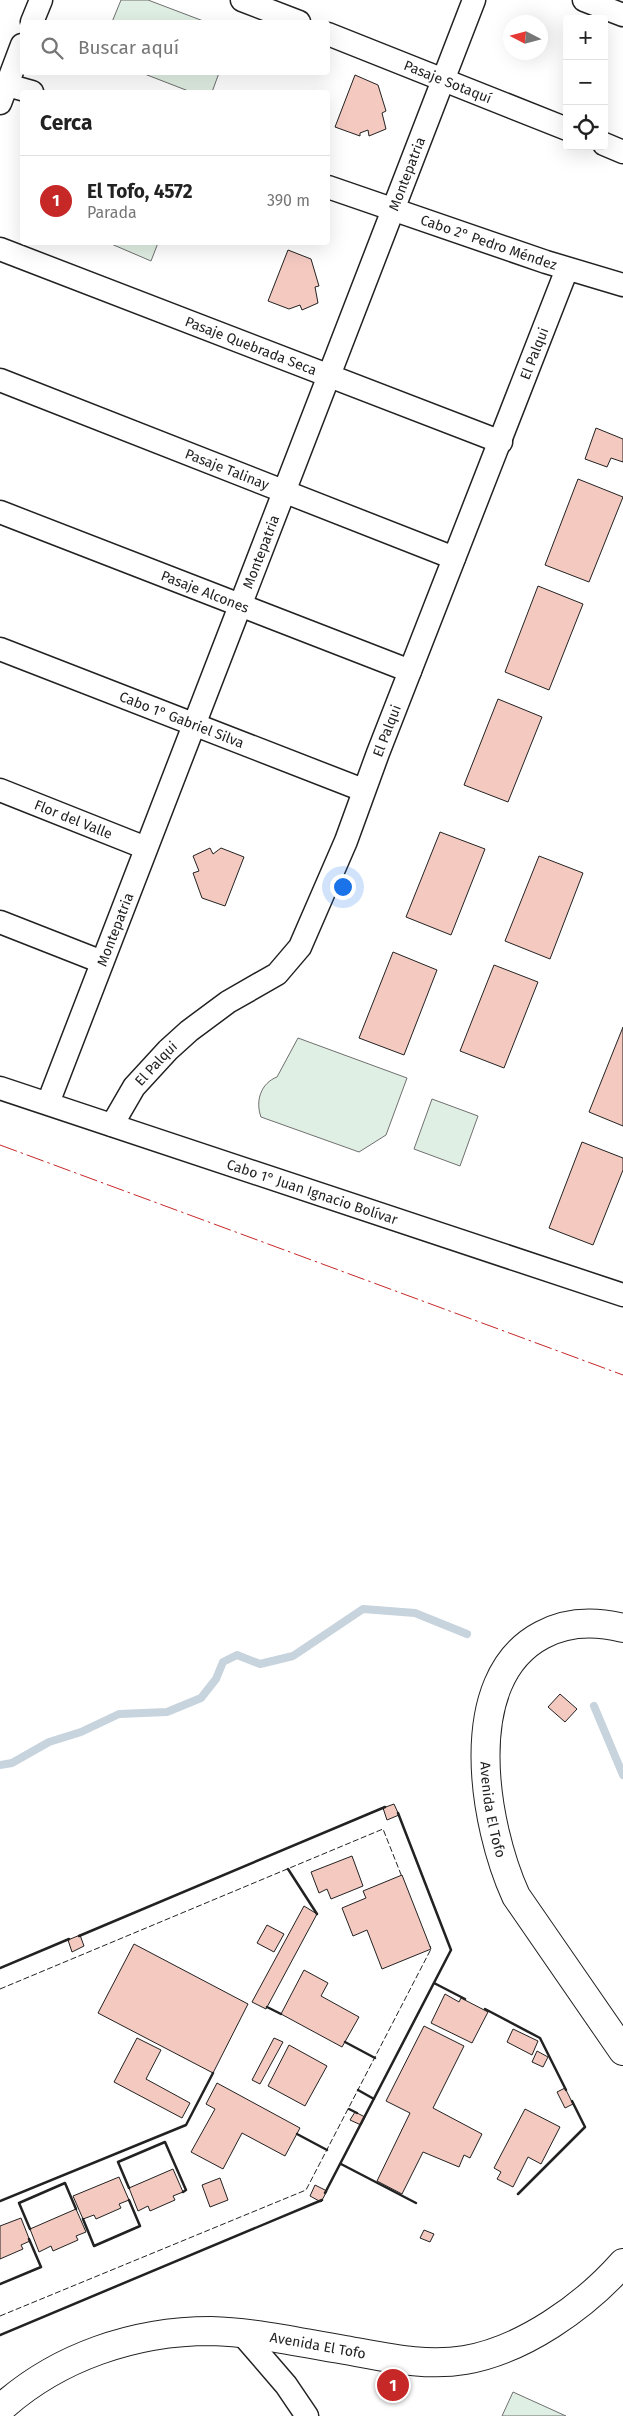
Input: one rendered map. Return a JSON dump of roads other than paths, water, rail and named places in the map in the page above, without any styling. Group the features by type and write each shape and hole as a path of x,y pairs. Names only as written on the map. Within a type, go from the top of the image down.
{"street":[{"path":"33,20 40,0"},
{"path":"242,0 294,20"},
{"name":"Montepatria","path":"48,1103 474,0"},
{"path":"584,0 623,15"},
{"name":"Pasaje Sotaquí","path":"330,35 563,127"},
{"path":"20,50 3,94 20,93"},
{"path":"608,146 623,152"},
{"name":"Cabo 2° Pedro Méndez","path":"330,188 567,269 623,285"},
{"name":"Pasaje Quebrada Seca","path":"0,249 501,442"},
{"name":"El Palqui","path":"112,1125 134,1087 168,1050 211,1014 247,991 263,984 290,962 308,932 346,841 363,790 501,442 567,269"},
{"name":"Pasaje Talinay","path":"0,380 454,558"},
{"name":"Pasaje Alcones","path":"0,512 410,671"},
{"name":"Cabo 1° Gabriel Silva","path":"0,649 363,790"},
{"name":"Flor del Valle","path":"0,790 146,848"},
{"path":"0,922 102,962"},
{"name":"Cabo 1° Juan Ignacio Bolívar","path":"0,1088 623,1295"},
{"name":"Avenida El Tofo","path":"623,1628 587,1622 568,1624 534,1639 520,1650 508,1665 495,1691 486,1752 486,1784 490,1816 504,1870 516,1896 623,2051"},
{"name":"Avenida El Tofo","path":"0,2410 35,2382 63,2365 122,2342 182,2332 242,2334 413,2362 464,2360 487,2355 532,2337 607,2281 623,2263"},
{"path":"242,2334 286,2385 307,2416"}],"waterway":[{"path":"0,1765 12,1763 49,1742 81,1732 119,1714 167,1712 201,1698 216,1679 223,1662 237,1655 260,1664 293,1656 363,1609 415,1613 467,1634"},
{"path":"594,1706 623,1775"}],"place":[{"name":"El Tofo, 4572","path":"393,2385"}]}
